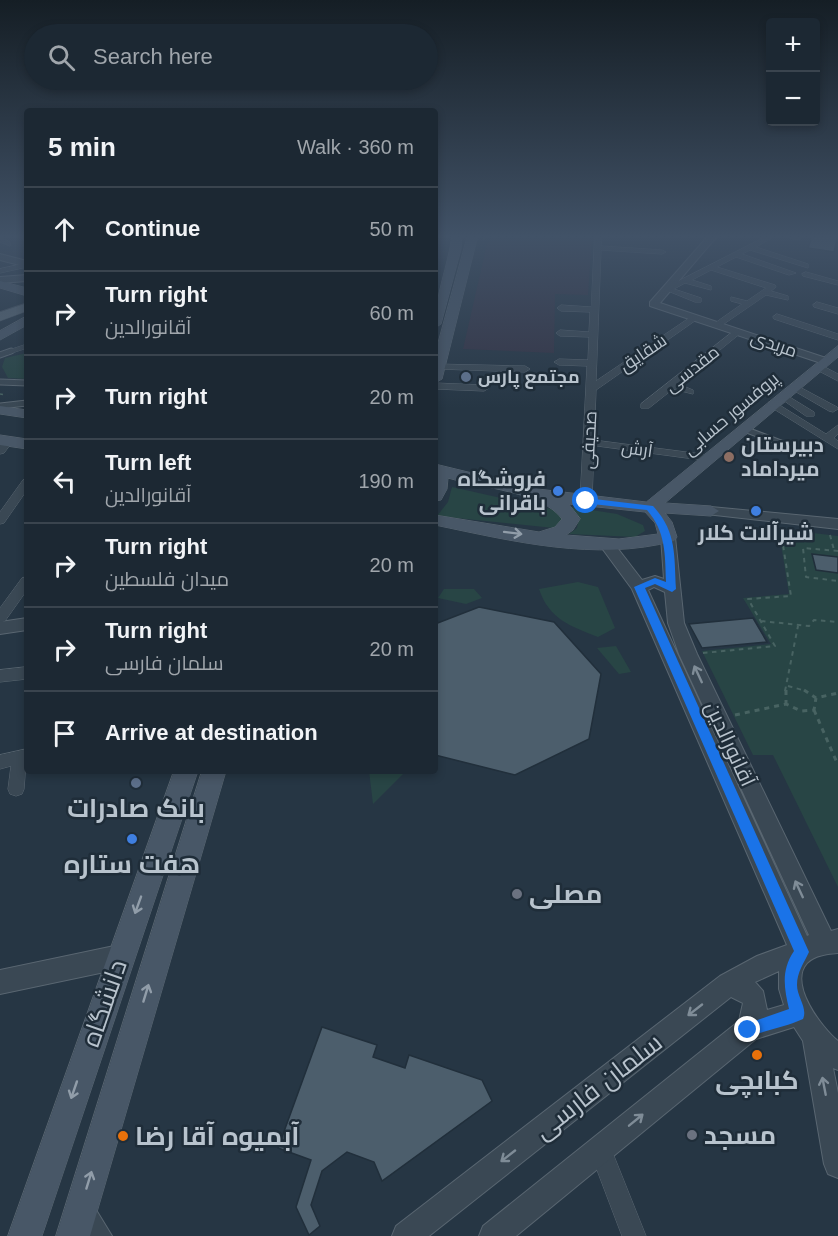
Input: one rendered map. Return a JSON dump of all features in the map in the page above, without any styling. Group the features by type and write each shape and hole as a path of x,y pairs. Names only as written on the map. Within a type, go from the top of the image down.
{"main road":[{"path":"438,315 446,293"},
{"path":"438,367 453,293"},
{"path":"0,307 24,298"},
{"path":"0,316 24,308"},
{"path":"0,336 24,324"},
{"name":"پروفسور حسابی","path":"650,507 838,350"},
{"path":"0,408 24,413"},
{"path":"0,427 24,431"},
{"path":"3,444 24,444"},
{"path":"438,471 486,486 545,496 711,511"},
{"path":"438,474 441,479 441,488 438,492"},
{"path":"685,478 683,487 688,495 711,511"},
{"path":"543,537 562,530 569,525 571,519 562,507 545,496"},
{"path":"438,521 543,537 635,545 668,537 663,522 650,507"},
{"path":"438,529 472,527"},
{"name":"دانشگاه","path":"25,1236 119,957 185,774"},
{"name":"دانشگاه","path":"77,1223 213,774"}],"street":[{"name":"صحیفی","path":"586,501 596,293"},
{"name":"مریدی","path":"664,293 654,304 738,332 821,364"},
{"path":"677,293 698,300"},
{"path":"718,325 765,293"},
{"path":"768,293 786,298"},
{"path":"734,299 749,304"},
{"path":"817,305 838,311"},
{"path":"561,308 595,310"},
{"name":"شقایق","path":"591,389 695,318"},
{"path":"777,318 838,337"},
{"name":"مقدسی","path":"645,406 738,332"},
{"path":"560,333 593,335"},
{"path":"560,362 592,363"},
{"path":"821,364 838,378"},
{"path":"438,372 525,369"},
{"path":"438,386 484,388"},
{"path":"671,386 690,392"},
{"path":"783,396 833,409"},
{"path":"783,396 810,414"},
{"path":"783,396 838,447"},
{"path":"827,439 838,428"},
{"name":"آرش","path":"601,444 709,458"},
{"path":"0,520 24,486"},
{"path":"711,511 833,524"},
{"name":"آقانورالدین","path":"668,537 676,623 688,654 831,941"},
{"name":"آقانورالدین","path":"607,544 639,587 801,953"},
{"path":"639,587 655,581 672,589"},
{"path":"0,618 24,585"},
{"path":"0,628 24,624"},
{"path":"0,676 24,673"},
{"path":"0,762 24,757 16,789"},
{"name":"سلمان فارسی","path":"406,1236 728,984 765,964 831,941"},
{"path":"801,953 791,974 790,986 798,1014 815,1038 838,1057"},
{"path":"0,982 119,957"},
{"path":"728,984 741,987 751,993 756,1003 757,1012 748,1030"},
{"path":"493,1236 748,1030 798,1014"},
{"path":"815,1038 838,1164"},
{"path":"600,1149 634,1236"},
{"path":"77,1223 98,1236"}],"lane":[{"path":"0,356 24,347"},
{"path":"1,383 24,383"},
{"path":"0,408 24,404"},
{"path":"744,429 780,443"}],"path":[{"path":"0,394 5,395"},
{"path":"833,524 834,550"},
{"path":"704,653 775,646 748,599 791,596 783,545 791,546 790,528"},
{"path":"838,550 803,548 806,577 838,581"},
{"path":"761,621 785,621 798,626 809,626 814,620 838,622"},
{"path":"786,704 784,693 788,686 798,626"},
{"path":"788,686 803,689 816,698 838,693"},
{"path":"816,698 814,710 838,765"},
{"path":"739,715 786,704 801,711 814,710"}],"shaded area":[{"path":"476,293 588,293 588,295 555,294 554,353 463,349"}],"green space":[{"path":"24,354 24,379 8,378 2,367 5,358"},
{"path":"452,487 558,511 565,520 554,528 438,516 448,502"},
{"path":"566,506 617,514 643,525 645,531 635,537 569,534 577,528 578,521"},
{"path":"788,530 838,536 838,887 773,755 753,755 702,651 771,644 743,598 789,594 781,544 789,544"},
{"path":"578,582 598,587 615,628 598,637 570,625 548,608 539,589"},
{"path":"444,589 474,589 482,598 466,604 438,598"},
{"path":"616,646 631,672 619,674 597,648"},
{"path":"369,774 403,774 373,804"}],"building":[{"path":"812,554 838,557 838,573 816,570"},
{"path":"479,607 554,622 601,674 589,739 515,775 438,756 438,623"},
{"path":"753,618 767,642 702,648 689,624"},
{"path":"322,1027 377,1045 373,1057 405,1068 409,1055 482,1080 492,1101 382,1181 374,1162 347,1152 322,1171 311,1205 320,1226 309,1235 296,1207 311,1160 278,1148"}],"place":[{"name":"مجتمع پارس","path":"466,377"},
{"name":"دبیرستان میرداماد","path":"729,457"},
{"name":"فروشگاه باقرانی","path":"558,491"},
{"name":"شیرآلات کلار","path":"756,511"},
{"name":"بانک صادرات","path":"136,783"},
{"name":"هفت ستاره","path":"132,839"},
{"name":"مصلی","path":"517,894"},
{"name":"کبابچی","path":"757,1055"},
{"name":"مسجد","path":"692,1135"},
{"name":"آبمیوه آقا رضا","path":"123,1136"}],"route":[{"path":"586,501 650,507 663,522 668,537 672,589 655,581 648,581 639,587 802,952 795,962 790,986 798,1014 748,1030"}]}
